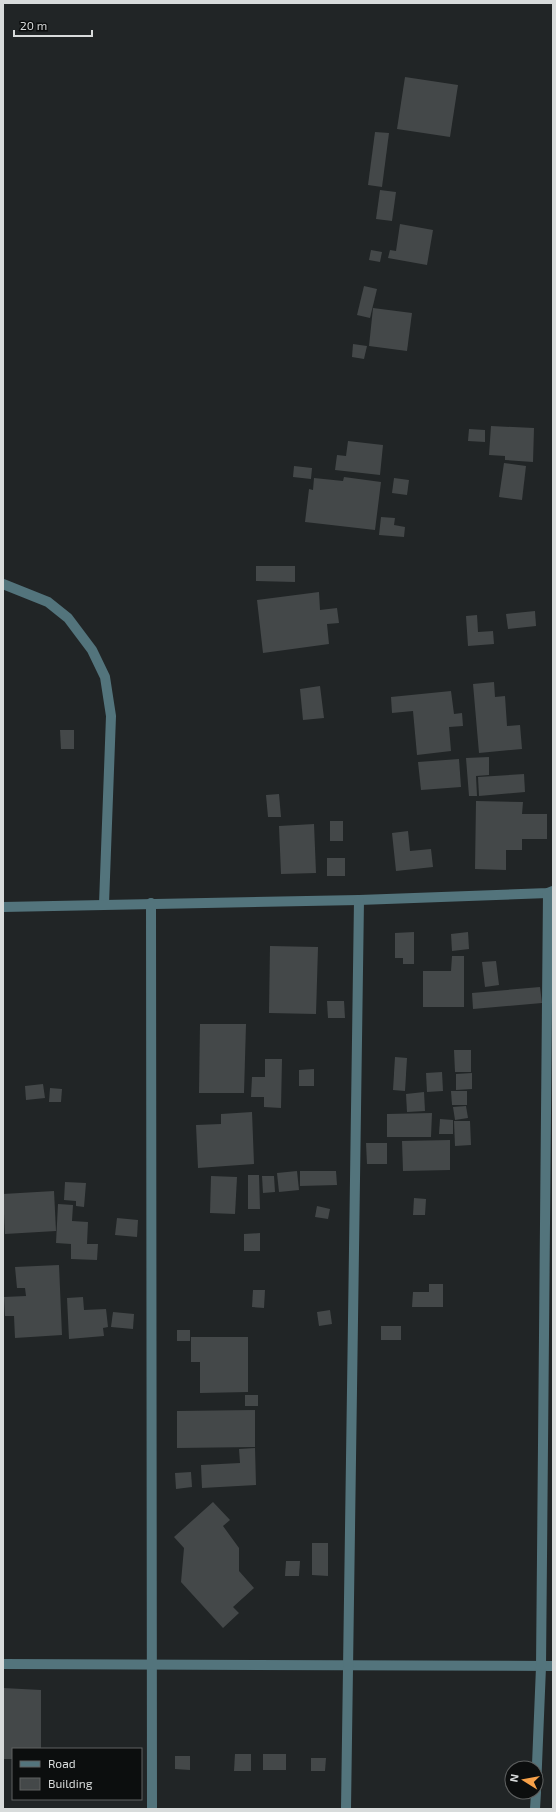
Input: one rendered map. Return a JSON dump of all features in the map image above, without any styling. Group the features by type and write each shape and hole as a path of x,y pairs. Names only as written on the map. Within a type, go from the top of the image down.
{"street":[{"path":"3,584 48,602 68,618 92,650 105,677 110,716 104,904"},
{"path":"3,907 359,900 551,892 540,1667 537,1760"},
{"path":"346,1809 359,900"},
{"path":"151,903 152,1809"},
{"path":"3,1664 553,1666"}],"building":[{"path":"405,77 458,85 450,137 397,129"},
{"path":"375,132 389,133 382,187 368,185"},
{"path":"380,190 396,192 392,221 376,219"},
{"path":"400,224 433,230 427,265 388,258 390,250 396,251"},
{"path":"371,250 382,252 380,262 369,260"},
{"path":"364,286 377,289 370,318 357,315"},
{"path":"373,308 412,313 407,351 369,346"},
{"path":"353,344 367,346 364,359 352,357"},
{"path":"491,426 534,428 533,462 505,460 505,456 489,455"},
{"path":"469,429 485,430 485,442 468,441"},
{"path":"348,441 383,445 380,475 335,470 337,455 346,456"},
{"path":"504,463 526,466 522,500 499,497"},
{"path":"294,466 312,468 311,479 293,477"},
{"path":"344,477 381,482 375,530 305,522 309,489 313,490 314,478 343,481"},
{"path":"394,478 409,480 407,495 392,493"},
{"path":"381,517 395,518 394,525 405,527 404,537 379,535"},
{"path":"256,566 295,566 295,582 256,581"},
{"path":"319,592 320,610 337,608 339,623 327,624 329,644 263,653 257,600"},
{"path":"535,611 536,626 508,629 506,614"},
{"path":"477,615 478,632 493,631 494,644 468,646 466,616"},
{"path":"494,682 495,697 505,696 507,726 520,725 522,749 479,753 473,684"},
{"path":"320,686 324,718 303,720 300,689"},
{"path":"451,691 454,714 462,713 463,726 449,727 451,751 417,755 413,711 392,713 391,697"},
{"path":"60,730 74,730 74,749 61,749"},
{"path":"489,757 489,775 476,776 477,796 469,796 466,758"},
{"path":"459,759 461,787 421,790 418,762"},
{"path":"524,774 525,792 479,796 478,777"},
{"path":"279,794 281,817 268,817 266,795"},
{"path":"476,801 523,802 522,814 547,814 547,839 522,839 522,850 506,850 506,870 475,869"},
{"path":"330,821 343,821 343,841 330,841"},
{"path":"314,824 316,873 281,874 279,826"},
{"path":"408,831 410,851 431,849 433,867 396,871 392,833"},
{"path":"327,858 345,858 345,876 327,876"},
{"path":"414,932 414,964 403,964 403,958 395,958 395,933"},
{"path":"468,932 469,949 452,951 451,934"},
{"path":"270,946 318,947 316,1014 269,1013"},
{"path":"452,956 464,956 464,1007 423,1007 423,971 451,971"},
{"path":"496,961 499,985 485,987 482,962"},
{"path":"540,987 542,1003 473,1009 472,993"},
{"path":"327,1001 344,1001 345,1018 328,1018"},
{"path":"200,1024 246,1024 244,1093 199,1093"},
{"path":"454,1050 471,1050 471,1072 455,1072"},
{"path":"395,1057 407,1058 405,1091 393,1090"},
{"path":"265,1059 282,1059 281,1108 264,1107 264,1097 251,1097 252,1077 265,1077"},
{"path":"314,1069 314,1086 299,1086 299,1070"},
{"path":"442,1072 443,1091 427,1092 426,1073"},
{"path":"472,1073 472,1089 456,1090 456,1074"},
{"path":"43,1084 45,1098 26,1100 25,1086"},
{"path":"50,1088 62,1089 61,1102 49,1102"},
{"path":"451,1091 467,1091 467,1105 452,1105"},
{"path":"424,1092 425,1111 407,1112 406,1094"},
{"path":"466,1106 468,1118 455,1120 453,1107"},
{"path":"252,1112 254,1164 198,1168 196,1125 221,1124 221,1114"},
{"path":"432,1113 431,1137 387,1137 387,1114"},
{"path":"440,1119 453,1120 453,1134 439,1134"},
{"path":"454,1121 470,1121 471,1145 455,1146"},
{"path":"450,1140 450,1170 403,1171 402,1141"},
{"path":"366,1143 387,1143 387,1164 367,1164"},
{"path":"297,1171 299,1190 279,1192 277,1173"},
{"path":"300,1171 336,1171 337,1185 300,1186"},
{"path":"248,1175 259,1175 260,1209 248,1209"},
{"path":"211,1176 237,1177 235,1214 210,1213"},
{"path":"262,1176 274,1176 275,1192 263,1193"},
{"path":"65,1182 86,1183 84,1207 76,1206 76,1201 64,1200"},
{"path":"54,1191 56,1231 5,1234 3,1194"},
{"path":"414,1198 426,1199 425,1215 413,1215"},
{"path":"58,1204 73,1205 72,1221 88,1222 87,1244 98,1244 97,1260 71,1259 71,1244 56,1243"},
{"path":"317,1206 330,1209 328,1219 315,1217"},
{"path":"117,1218 138,1220 137,1237 115,1235"},
{"path":"260,1233 260,1251 244,1251 244,1234"},
{"path":"59,1265 62,1335 15,1338 14,1316 5,1316 4,1297 26,1296 25,1288 17,1288 15,1267"},
{"path":"429,1284 443,1284 443,1307 412,1307 413,1292 429,1292"},
{"path":"253,1290 265,1290 264,1308 252,1307"},
{"path":"83,1297 84,1310 106,1309 108,1327 103,1328 104,1336 69,1339 67,1298"},
{"path":"330,1310 332,1324 319,1326 317,1312"},
{"path":"113,1312 134,1314 133,1329 111,1327"},
{"path":"381,1326 401,1326 401,1340 381,1340"},
{"path":"177,1330 190,1330 190,1341 177,1341"},
{"path":"191,1337 248,1337 248,1392 200,1393 200,1362 191,1362"},
{"path":"245,1395 258,1395 258,1406 245,1406"},
{"path":"255,1410 255,1447 177,1448 177,1411"},
{"path":"255,1448 256,1485 202,1488 201,1465 240,1463 239,1449"},
{"path":"191,1472 192,1487 176,1489 175,1473"},
{"path":"213,1502 230,1520 223,1526 239,1548 239,1571 254,1588 233,1607 239,1613 223,1628 181,1582 184,1548 174,1537"},
{"path":"312,1543 328,1543 328,1576 312,1575"},
{"path":"286,1561 300,1561 299,1576 285,1576"},
{"path":"3,1688 41,1690 41,1748 12,1748 12,1759 3,1759"},
{"path":"235,1754 251,1754 251,1771 234,1771"},
{"path":"263,1754 286,1754 286,1770 263,1770"},
{"path":"175,1756 190,1756 190,1770 175,1769"},
{"path":"311,1758 326,1758 325,1771 311,1771"}]}
